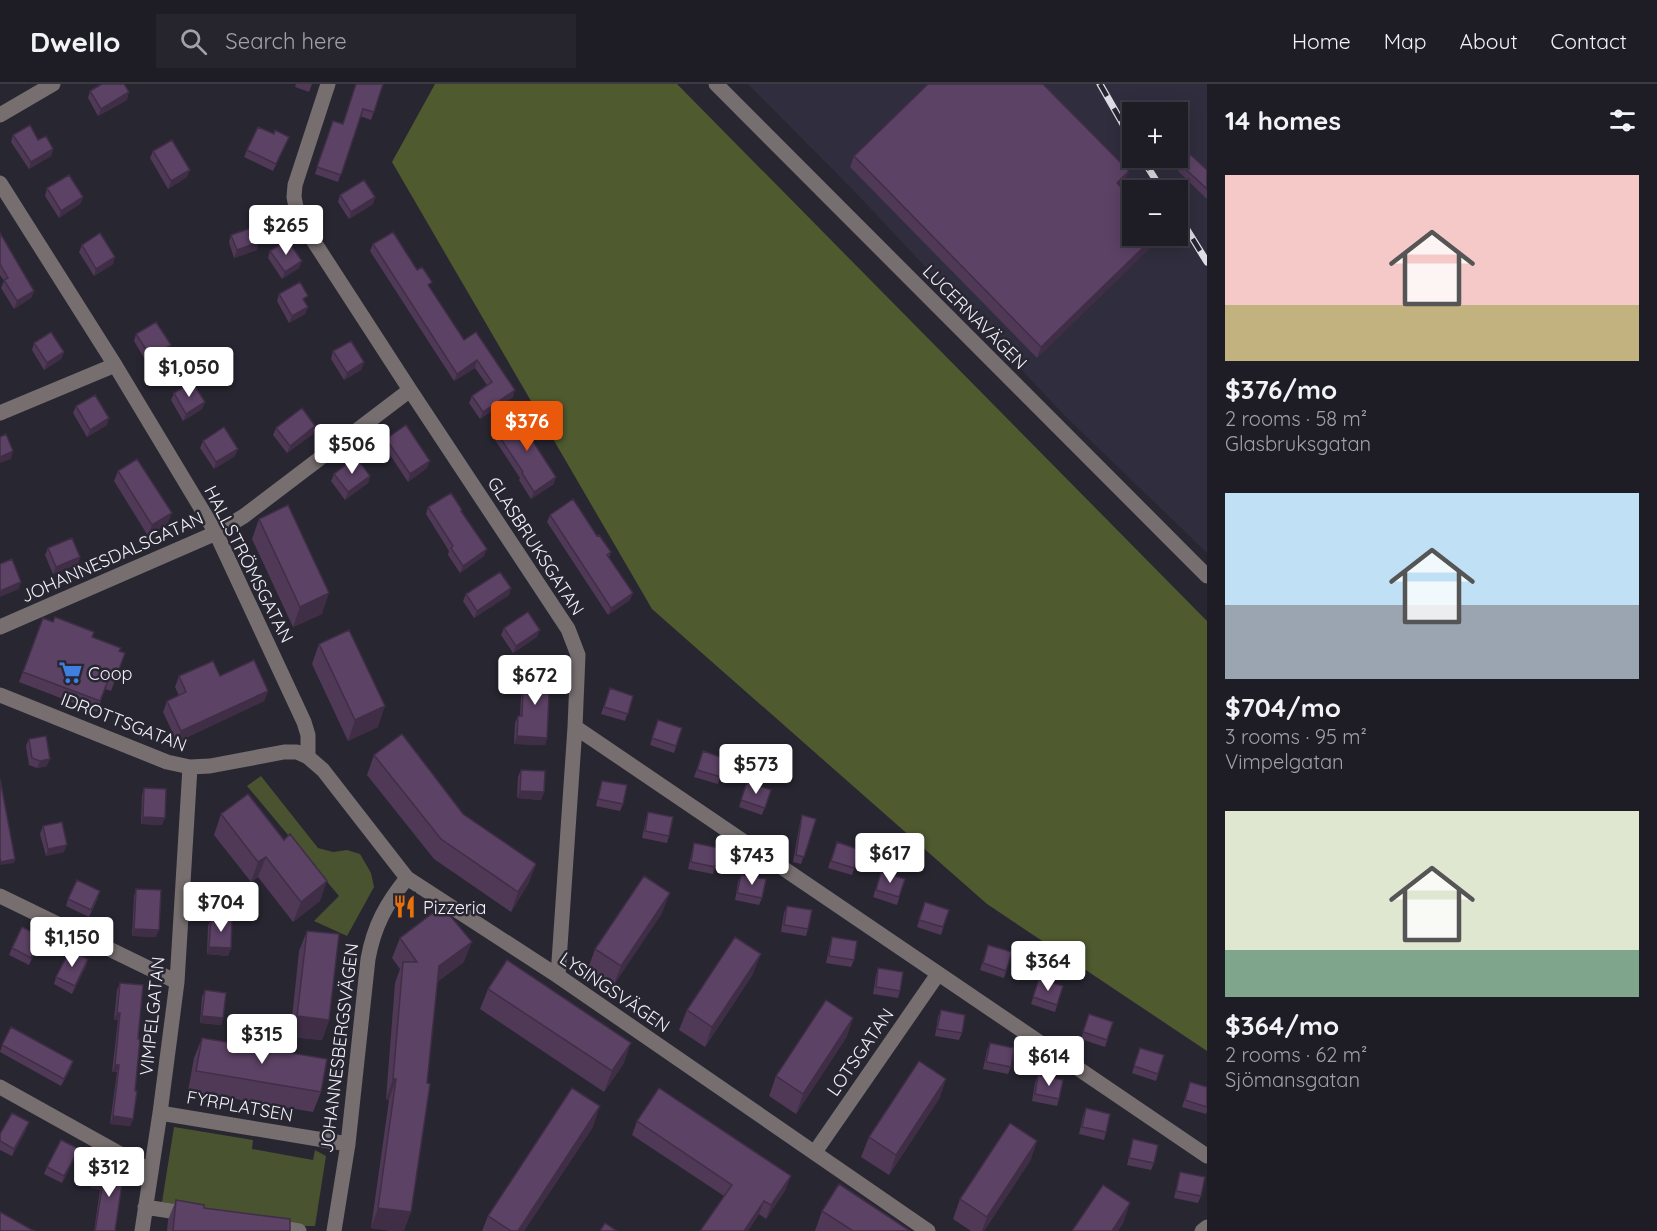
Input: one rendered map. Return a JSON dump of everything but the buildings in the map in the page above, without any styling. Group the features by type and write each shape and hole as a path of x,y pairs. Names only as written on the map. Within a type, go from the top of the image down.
{"street":[{"path":"0,115 53,84"},
{"name":"GLASBRUKSGATAN","path":"328,84 295,185 295,206 303,227 568,629 578,656 558,976"},
{"name":"LUCERNAVÄGEN","path":"716,84 1207,576"},
{"name":"HALLSTRÖMSGATAN","path":"0,183 115,365 216,533 304,722 308,735 308,757"},
{"path":"0,413 115,365"},
{"name":"JOHANNESDALSGATAN","path":"0,627 216,533 252,510 410,390"},
{"name":"IDROTTSGATAN","path":"0,696 167,762 190,768 284,752 297,752 308,757"},
{"path":"575,726 1207,1155"},
{"name":"LYSINGSVÄGEN","path":"308,757 323,770 407,878 558,976 928,1231"},
{"name":"VIMPELGATAN","path":"142,1231 177,981 190,768"},
{"name":"JOHANNESBERGSVÄGEN","path":"334,1231 348,1144 368,958 373,933 385,909 407,878"},
{"path":"0,896 177,981"},
{"name":"LOTSGATAN","path":"815,1152 938,974"},
{"path":"0,1088 151,1171"},
{"name":"FYRPLATSEN","path":"160,1113 348,1144"},
{"path":"146,1207 205,1216"},
{"path":"252,1224 299,1231"},
{"path":"1202,1231 1207,1227"}],"shaded area":[{"path":"748,84 1207,84 1207,553 1064,415 857,194"}],"green space":[{"path":"435,84 677,84 1207,621 1207,1051 987,904 652,609 392,162"},
{"path":"261,776 318,848 333,852 347,850 360,854 371,873 374,887 347,936 314,921 339,896 247,786"},
{"path":"174,1127 253,1140 252,1149 313,1160 315,1150 326,1156 315,1226 162,1202"}],"railway":[{"path":"1100,84 1122,122"},
{"path":"1148,168 1156,180"},
{"path":"1188,231 1207,262"}],"place":[{"name":"Coop","path":"70,673"},
{"name":"Pizzeria","path":"405,907"}]}
